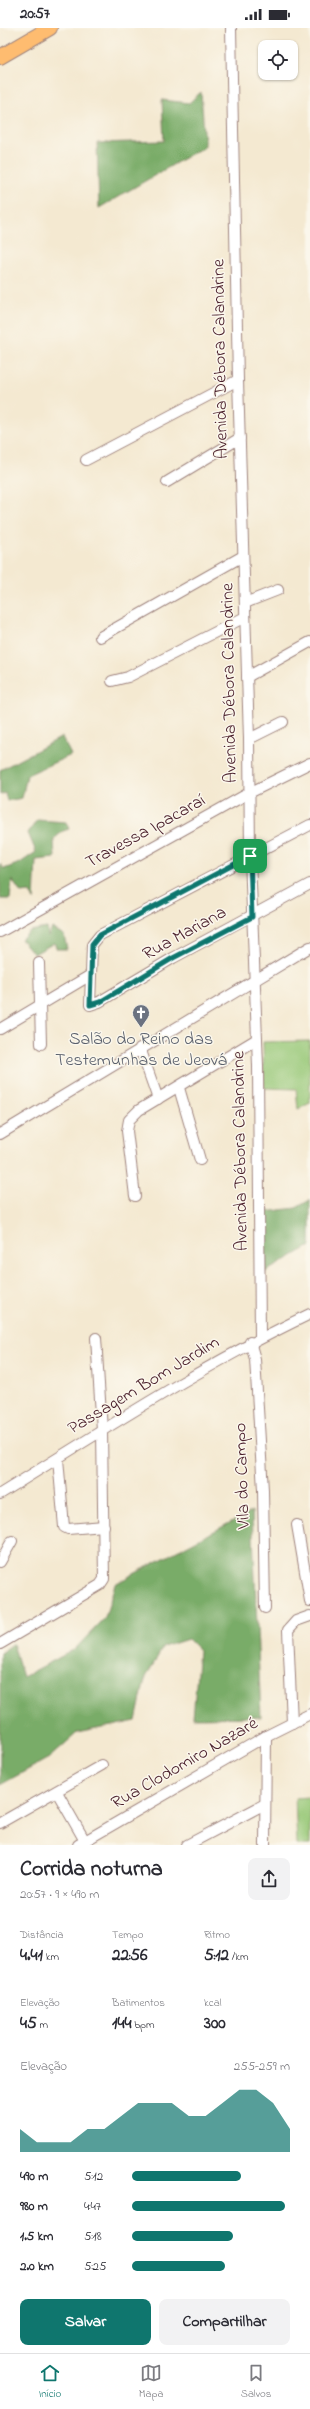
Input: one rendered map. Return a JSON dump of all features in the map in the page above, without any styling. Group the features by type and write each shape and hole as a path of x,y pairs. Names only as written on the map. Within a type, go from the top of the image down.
{"highway":[{"path":"0,57 50,28"}],"street":[{"name":"Avenida Débora Calandrine","path":"231,28 238,380 249,739 250,856 257,1039 260,1338"},
{"path":"86,460 238,380"},
{"path":"167,482 240,438"},
{"path":"100,637 244,556"},
{"path":"245,603 278,590"},
{"path":"112,681 128,677 246,618"},
{"path":"247,677 310,642"},
{"path":"249,739 283,722"},
{"name":"Travessa Ipacaraí","path":"0,932 249,794 310,763"},
{"path":"0,1029 38,1005 90,976 92,945 100,935 310,825"},
{"name":"Rua Mariana","path":"90,976 90,1005 98,1003 173,958 252,917 310,884"},
{"path":"0,1134 140,1048 310,947"},
{"path":"39,963 38,1005 41,1044"},
{"path":"135,1196 127,1124 139,1110 179,1088 257,1039"},
{"path":"140,1048 158,1099"},
{"path":"179,1088 200,1160"},
{"name":"Passagem Bom Jardim","path":"0,1494 102,1430 250,1342 310,1314"},
{"path":"0,1644 103,1582 104,1526 102,1430 96,1338"},
{"name":"Vila do Campo","path":"250,1342 254,1359 263,1490 265,1608"},
{"path":"58,1459 64,1524 68,1529 104,1526"},
{"path":"297,1525 310,1601"},
{"path":"0,1562 12,1541"},
{"path":"292,1723 287,1640 290,1625 310,1616"},
{"name":"Rua Clodomiro Nazaré","path":"81,1843 266,1736 310,1714"},
{"path":"264,1845 266,1736"},
{"path":"0,1823 57,1792 102,1765"},
{"path":"57,1792 81,1843"},
{"path":"187,1845 265,1804"}],"green space":[{"path":"201,92 205,146 99,208 97,143 164,141 162,100 189,103"},
{"path":"62,737 71,755 27,775 22,798 7,801 5,793 0,795 0,770"},
{"path":"37,820 66,822 69,829 63,831 54,839 55,858 36,860 34,900 30,892 21,893 12,880 10,899 0,899 0,864 4,869 20,863 36,852 28,833"},
{"path":"47,928 48,936 52,928 64,935 67,949 57,949 54,943 34,954 21,939 30,931"},
{"path":"310,1041 310,1103 298,1109 296,1089 264,1088 263,1042"},
{"path":"310,1200 310,1246 265,1272 264,1212 296,1208"},
{"path":"252,1511 261,1717 193,1718 199,1650 188,1639 163,1647 145,1679 136,1721 77,1733 49,1758 0,1785 0,1653 13,1644 23,1677 75,1649 105,1618 115,1584"},
{"path":"310,1797 310,1845 297,1845 295,1798"}],"place":[{"name":"Salão do Reino das Testemunhas de Jeová","path":"141,1028"}],"route":[{"path":"250,856 252,917 173,958 100,1002 92,1006 90,1005 90,960 92,945 100,935 250,856"}]}
